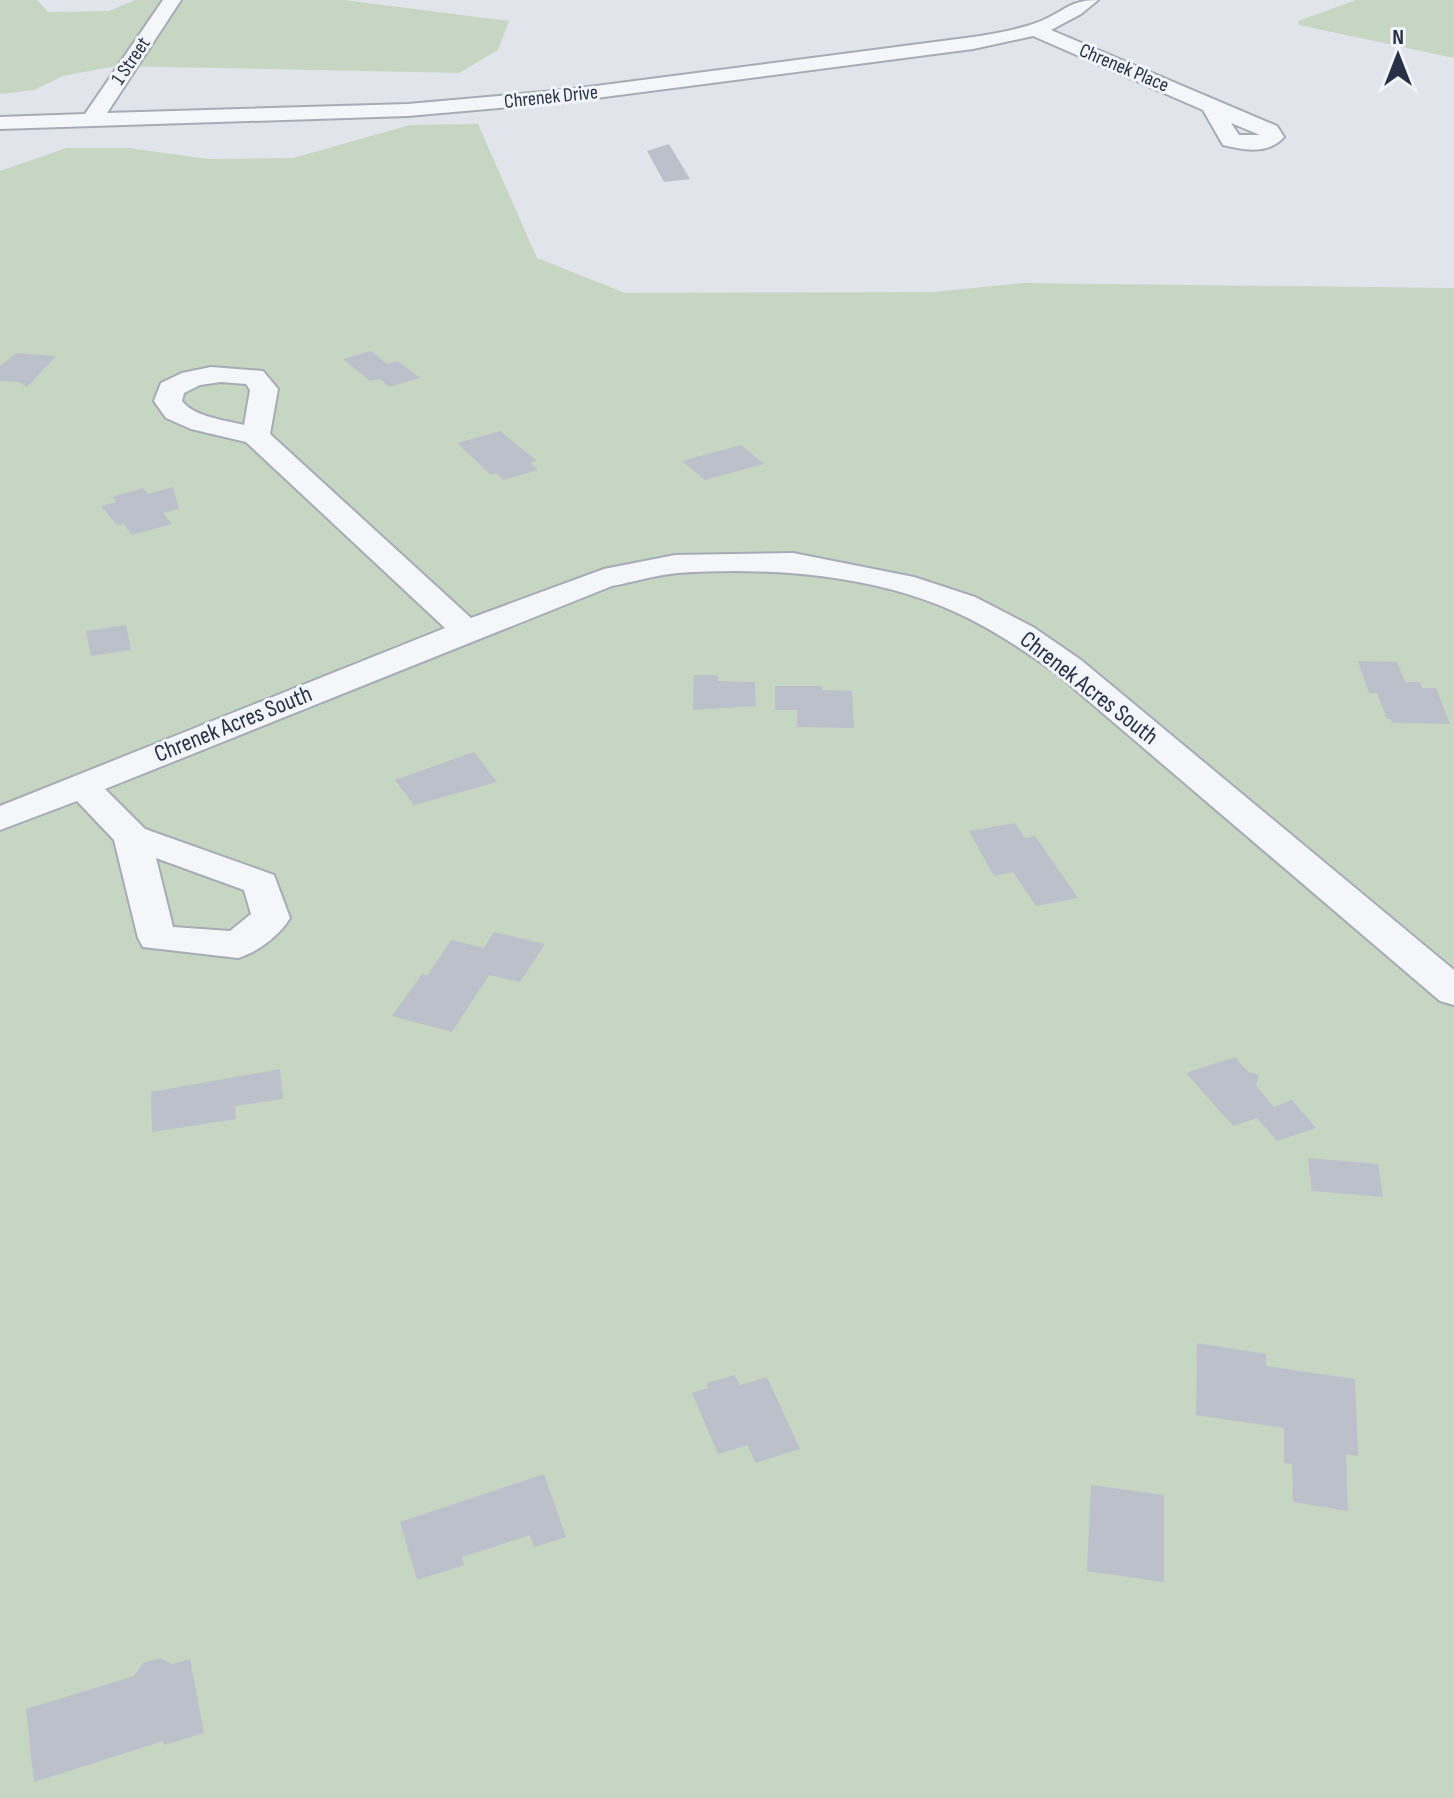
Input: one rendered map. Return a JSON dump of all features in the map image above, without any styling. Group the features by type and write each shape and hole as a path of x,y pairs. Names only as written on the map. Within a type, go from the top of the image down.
{"street":[{"name":"1 Street","path":"91,121 172,0"},
{"name":"Chrenek Drive","path":"0,123 408,110 565,96 895,56 1037,31 1073,13 1089,0"},
{"name":"Chrenek Place","path":"1037,31 1211,106"},
{"path":"256,436 466,630"},
{"name":"Chrenek Acres South","path":"0,819 466,630 604,578 675,564 793,562 927,590 964,604 1022,634 1069,667 1454,991"},
{"path":"82,786 132,837"}],"green space":[{"path":"0,0 37,0 48,12 109,11 135,0 344,0 509,21 498,50 459,73 116,66 63,76 34,90 0,94"},
{"path":"1356,0 1454,0 1454,58 1299,25 1298,21"},
{"path":"478,124 537,258 625,293 933,292 1024,283 1454,288 1454,1798 0,1798 0,171 66,148 129,148 208,159 293,158 410,125"}],"building":[{"path":"669,144 690,179 664,182 647,151"},
{"path":"371,351 387,364 398,361 420,378 389,387 380,379 370,381 343,359"},
{"path":"17,353 56,356 27,387 19,382 0,381 0,366"},
{"path":"500,431 537,461 530,463 538,470 503,480 496,473 491,475 457,443"},
{"path":"741,445 764,464 705,480 682,461"},
{"path":"173,487 179,509 163,513 172,524 132,535 124,524 117,525 101,506 117,502 112,497 143,488 148,494"},
{"path":"126,625 131,650 91,656 86,631"},
{"path":"1358,661 1397,662 1405,682 1420,682 1422,688 1436,688 1450,724 1392,723 1391,719 1387,719 1377,693 1369,693"},
{"path":"694,675 718,675 718,681 755,682 756,706 693,710"},
{"path":"775,686 822,686 822,690 852,691 854,728 797,727 797,710 775,710"},
{"path":"474,752 497,782 414,805 395,780"},
{"path":"1015,823 1025,838 1035,836 1078,898 1036,906 1013,872 994,876 969,831"},
{"path":"494,932 545,944 520,982 489,975 452,1032 392,1016 422,974 427,976 451,940 484,948"},
{"path":"1235,1057 1248,1072 1259,1075 1256,1086 1274,1107 1292,1100 1316,1128 1277,1141 1257,1118 1233,1126 1186,1073"},
{"path":"280,1069 283,1099 235,1106 236,1119 152,1132 151,1092"},
{"path":"1308,1158 1378,1164 1383,1197 1312,1191"},
{"path":"1197,1343 1266,1354 1266,1366 1355,1379 1358,1456 1346,1454 1348,1511 1293,1502 1292,1464 1284,1463 1284,1428 1196,1415"},
{"path":"735,1375 740,1385 767,1377 800,1449 755,1463 748,1445 718,1454 692,1393 708,1388 707,1383"},
{"path":"544,1474 566,1537 534,1547 530,1535 462,1557 464,1565 417,1580 400,1522"},
{"path":"1091,1485 1164,1495 1164,1582 1087,1571"},
{"path":"160,1658 172,1664 190,1659 204,1733 164,1745 163,1741 34,1782 26,1709 134,1676 143,1663"}]}
